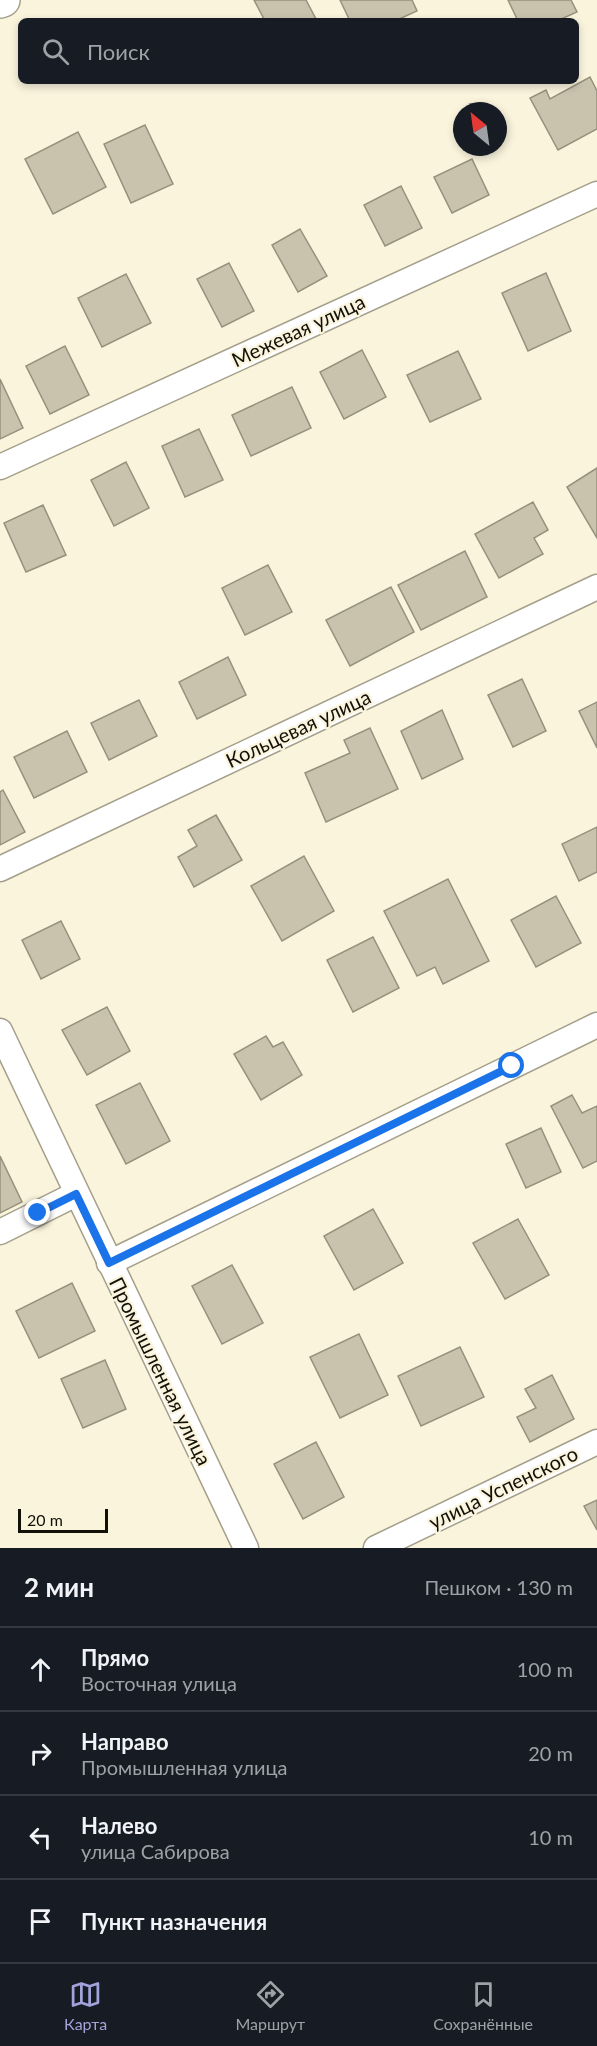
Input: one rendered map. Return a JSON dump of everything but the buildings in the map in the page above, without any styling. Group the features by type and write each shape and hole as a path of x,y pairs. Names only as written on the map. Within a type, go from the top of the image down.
{"street":[{"name":"Межевая улица","path":"0,467 597,194"},
{"name":"Кольцевая улица","path":"0,868 597,587"},
{"path":"109,1263 597,1025"},
{"name":"Промышленная улица","path":"0,1031 246,1548"},
{"path":"0,1232 76,1194"},
{"name":"улица Успенского","path":"376,1548 597,1442"}],"route":[{"path":"38,1213 76,1194 109,1263 512,1066"}]}
